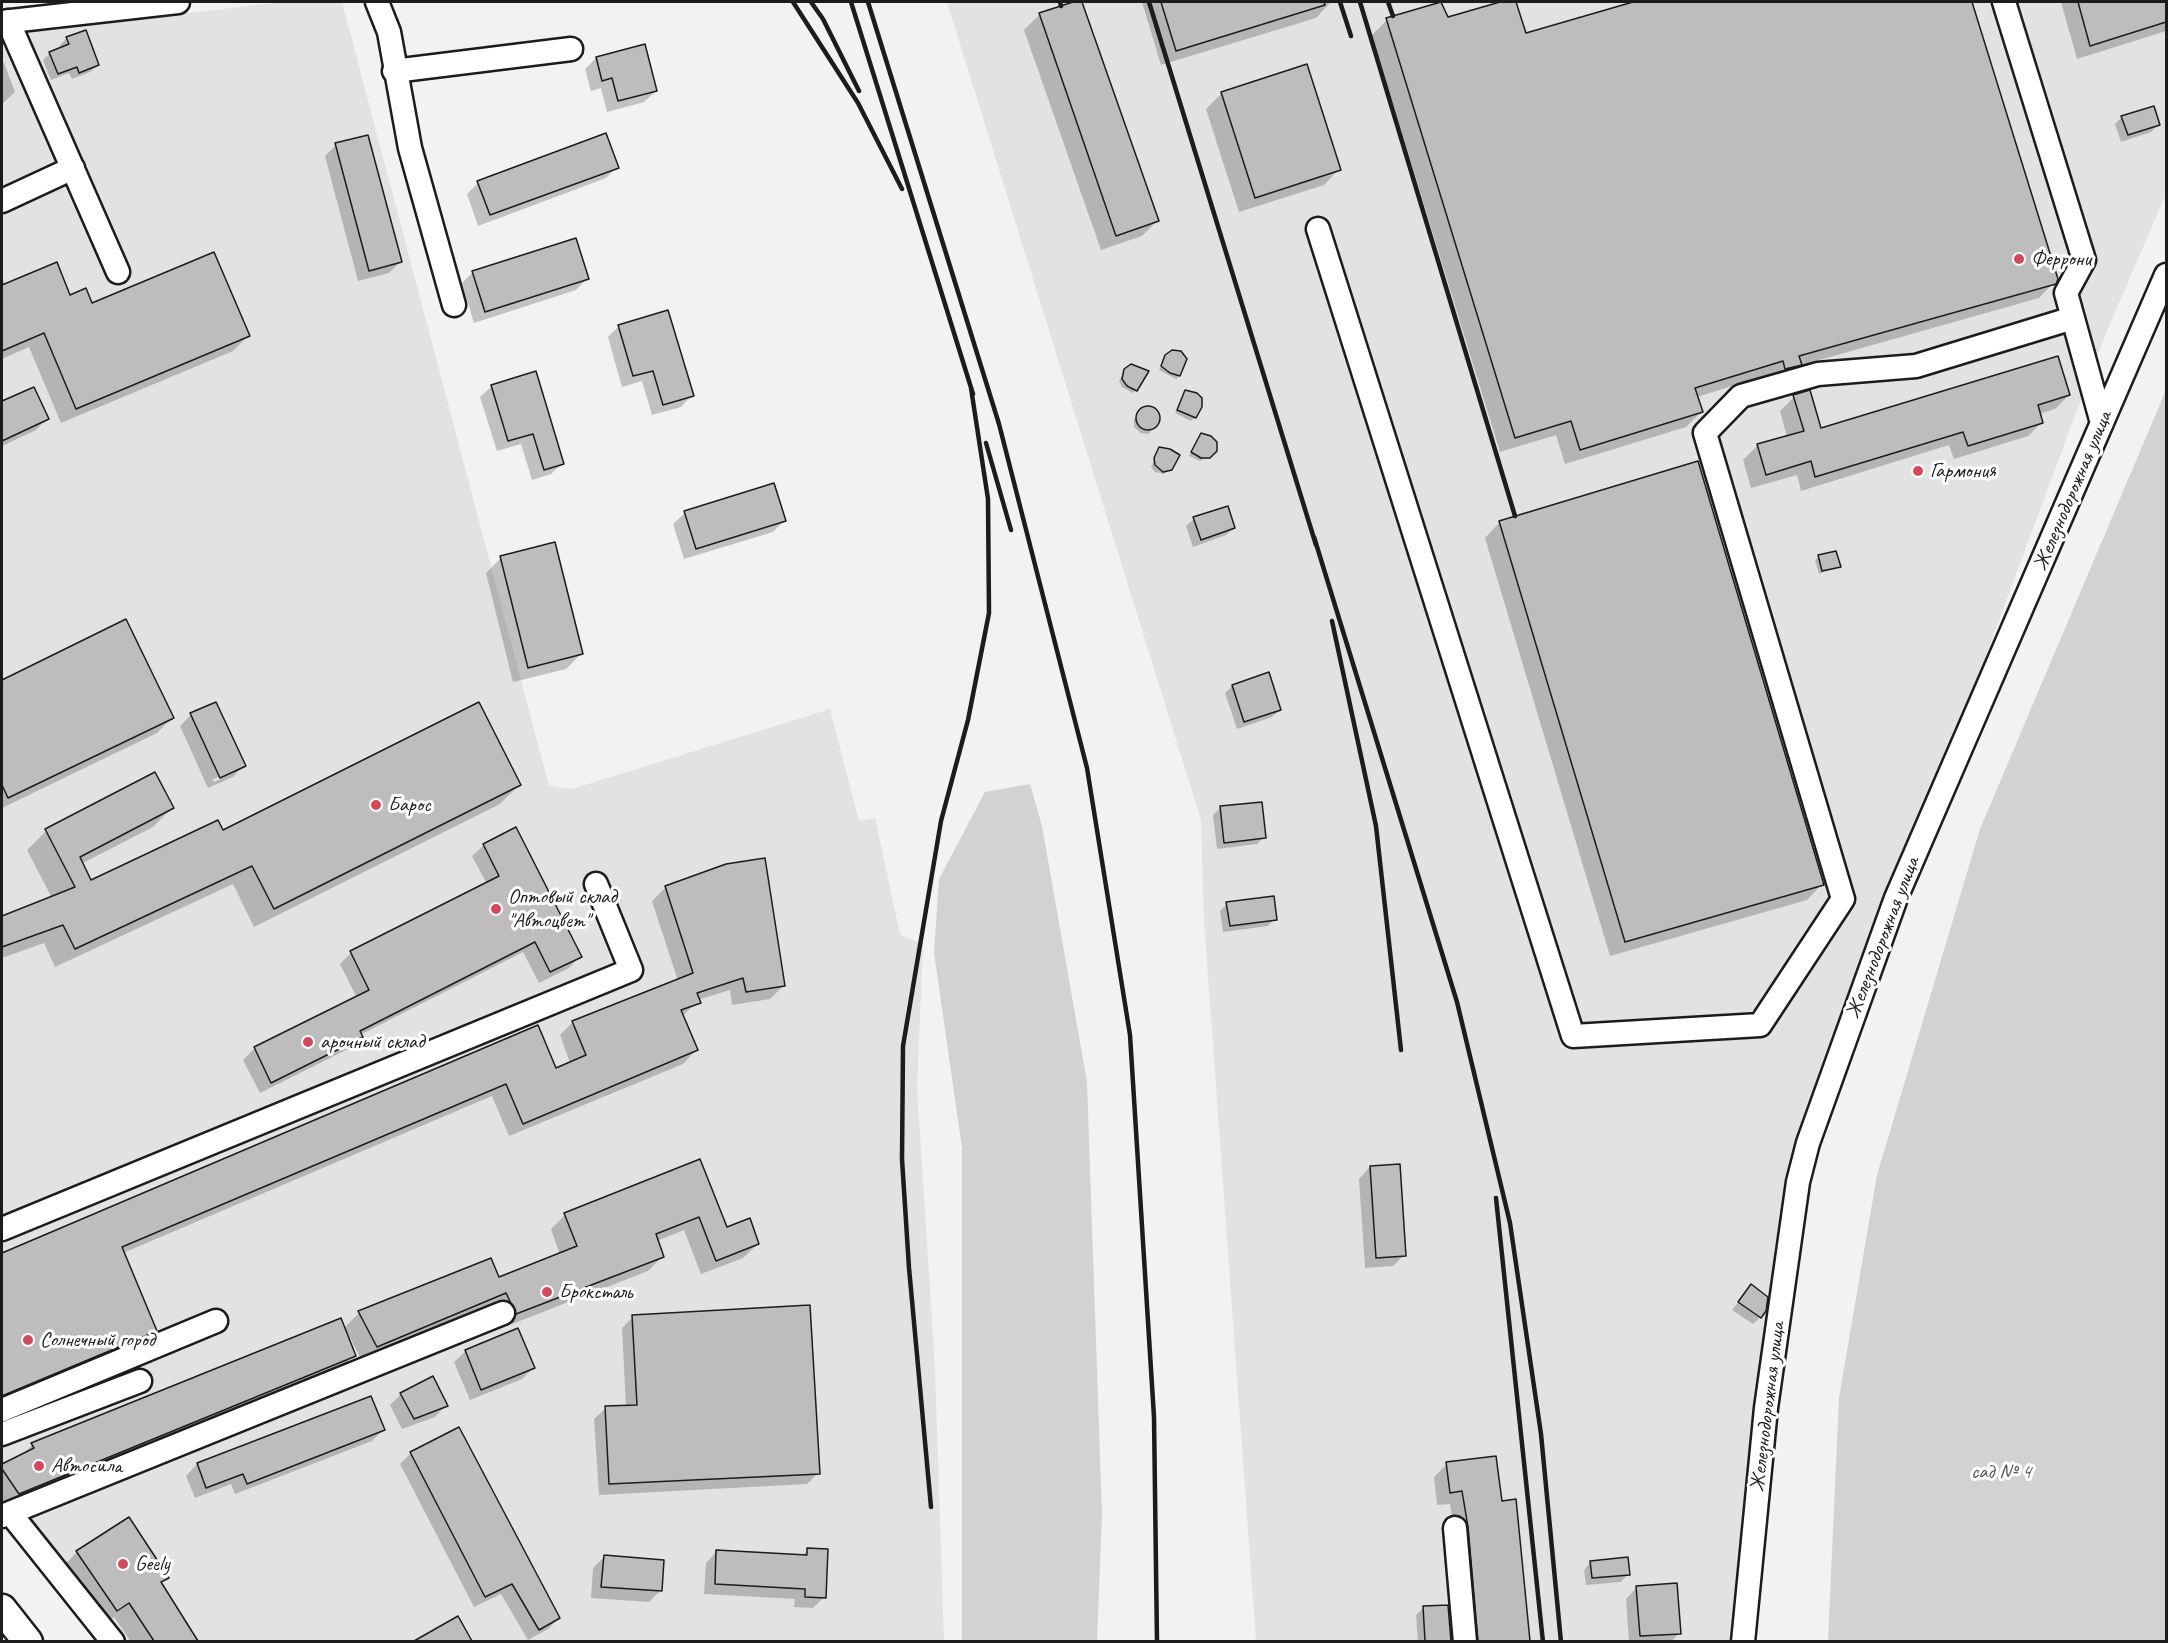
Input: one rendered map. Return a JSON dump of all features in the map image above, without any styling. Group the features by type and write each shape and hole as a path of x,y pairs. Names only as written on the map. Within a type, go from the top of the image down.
{"main road":[{"path":"2,1609 28,1641"}],"street":[{"path":"118,272 73,168 5,22 178,2"},
{"path":"377,2 389,32 394,71 410,148 454,305"},
{"path":"2004,2 2084,260 2066,293 2102,423"},
{"path":"394,71 571,49"},
{"path":"2,201 73,168"},
{"path":"1318,229 1573,1036 1760,1025 1843,899 1705,433 1741,396 1818,374 1916,366 2073,318"},
{"name":"Железнодорожная улица","path":"1743,1641 1766,1408 1798,1182 1808,1143 1896,898 2166,275"},
{"path":"2,1229 631,970 596,884"},
{"path":"113,1641 6,1515 502,1313"},
{"path":"2,1410 216,1321"},
{"path":"2,1434 140,1381"},
{"path":"1455,1528 1466,1641"}],"shaded area":[{"path":"282,2 342,2 549,786 572,789 830,709 859,821 875,818 900,934 923,945 917,1088 935,1367 944,1641 117,1641 2,1497 2,35"},
{"path":"947,2 2166,2 2166,194 2103,340 1896,898 1792,1222 1745,1641 1256,1641 1204,921 1201,820"}],"green space":[{"name":"сад № 4","path":"2166,390 2166,1641 1828,1641 1839,1398 1877,1175 1980,829"},
{"path":"1030,784 1042,826 1087,1082 1102,1514 1097,1641 962,1641 962,1148 934,953 939,879 985,792"}],"building":[{"path":"1073,2 1082,2 1159,221 1116,236 1039,13"},
{"path":"1161,2 1324,2 1325,5 1176,51"},
{"path":"1441,2 1448,17 1500,2 1516,2 1526,33 1633,2 1972,2 2058,279 2056,284 1799,356 1802,365 1785,369 1783,361 1695,388 1703,412 1580,450 1571,421 1515,438 1386,18"},
{"path":"2078,2 2166,2 2166,22 2090,46"},
{"path":"86,30 99,65 79,73 77,67 58,74 49,52 69,44 66,37"},
{"path":"645,44 657,91 618,101 612,78 602,81 596,57"},
{"path":"1307,64 1341,170 1255,198 1221,92"},
{"path":"2154,106 2160,125 2128,135 2121,116"},
{"path":"606,133 619,168 490,215 477,181"},
{"path":"368,135 402,262 369,271 335,143"},
{"path":"576,238 589,279 485,312 472,271"},
{"path":"214,252 250,336 76,409 44,333 2,351 2,285 57,262 70,295 86,288 92,303"},
{"path":"668,310 694,396 663,405 653,371 633,376 618,325"},
{"path":"1172,350 1181,351 1187,359 1180,376 1170,373 1161,366 1165,355"},
{"path":"2058,356 2070,395 2038,405 2043,423 1968,446 1963,432 1815,477 1811,461 1766,475 1757,444 1804,431 1793,395 1810,390 1821,428"},
{"path":"1131,364 1149,371 1137,391 1127,386 1122,379 1124,369"},
{"path":"536,371 564,464 544,470 533,434 508,441 491,385"},
{"path":"34,387 49,419 2,441 2,401"},
{"path":"1185,390 1197,393 1202,398 1202,407 1196,418 1177,410"},
{"path":"1148,406 1157,409 1160,418 1157,427 1148,430 1139,427 1136,418 1139,409"},
{"path":"1201,433 1211,436 1217,442 1217,451 1210,458 1201,458 1191,452"},
{"path":"1159,447 1170,449 1180,455 1172,470 1163,472 1155,465 1154,458"},
{"path":"1698,461 1824,885 1625,942 1499,521"},
{"path":"774,483 786,521 696,549 684,511"},
{"path":"1228,506 1235,528 1201,540 1193,517"},
{"path":"555,542 583,654 528,668 500,556"},
{"path":"1836,551 1841,567 1822,571 1818,555"},
{"path":"126,619 174,718 8,798 2,785 2,680"},
{"path":"1269,672 1281,710 1244,722 1232,685"},
{"path":"216,702 246,766 220,778 190,713"},
{"path":"479,702 521,785 274,909 252,866 75,949 63,925 2,947 2,916 75,887 45,829 155,772 174,808 80,857 91,880 218,820 223,830"},
{"path":"1262,802 1266,838 1224,843 1220,806"},
{"name":"Оптовый склад \"Автоцвет\"","path":"516,827 582,957 550,972 535,942 360,1031 363,1037 271,1083 254,1047 369,990 350,951 499,876 483,844"},
{"path":"765,858 785,986 746,992 743,978 697,993 701,1003 681,1010 698,1050 523,1124 506,1084 122,1247 157,1331 2,1396 2,1253 538,1025 556,1068 586,1055 572,1021 693,973 665,886 726,864"},
{"path":"1274,896 1277,920 1230,926 1226,902"},
{"path":"700,1159 727,1227 750,1218 759,1244 716,1261 699,1217 656,1234 664,1257 516,1314 506,1293 377,1347 358,1311 491,1258 499,1277 577,1246 564,1213"},
{"path":"1400,1164 1406,1256 1376,1258 1370,1166"},
{"path":"1751,1284 1768,1297 1766,1311 1761,1318 1738,1302"},
{"path":"810,1305 820,1474 609,1484 605,1406 637,1405 632,1315"},
{"path":"341,1318 356,1356 19,1494 2,1469 2,1464 34,1448 31,1443"},
{"path":"518,1328 535,1368 481,1390 465,1350"},
{"path":"433,1376 448,1406 414,1419 400,1393"},
{"path":"371,1396 385,1430 247,1484 243,1474 206,1488 197,1463"},
{"path":"459,1427 560,1618 539,1630 512,1584 485,1597 410,1452"},
{"path":"1496,1456 1502,1501 1516,1499 1530,1641 1478,1641 1468,1527 1462,1491 1450,1493 1446,1462"},
{"name":"Geely","path":"129,1517 169,1578 161,1582 198,1641 154,1641 129,1603 117,1611 76,1551"},
{"path":"807,1548 828,1549 826,1598 805,1597 805,1589 715,1584 716,1550 807,1555"},
{"path":"604,1555 664,1560 662,1591 601,1587"},
{"path":"1628,1557 1630,1575 1592,1578 1590,1561"},
{"path":"1677,1583 1681,1634 1640,1636 1636,1586"},
{"path":"1448,1605 1451,1641 1425,1641 1423,1606"},
{"path":"458,1616 472,1641 414,1641"}],"railway":[{"path":"793,2 858,103 902,189"},
{"path":"811,2 823,19 859,91"},
{"path":"851,2 973,394"},
{"path":"868,2 999,424 1087,768 1130,1035 1154,1417 1157,1642"},
{"path":"1060,2 1061,6"},
{"path":"1149,2 1316,545"},
{"path":"1340,2 1351,36"},
{"path":"1360,2 1515,516"},
{"path":"1388,2 1393,16"},
{"path":"931,1507 909,1268 902,1159 903,1046 941,821 968,720 989,613 988,499 971,388"},
{"path":"986,443 1011,530"},
{"path":"1314,537 1457,1002 1510,1223 1541,1434 1561,1642"},
{"path":"1332,621 1376,826 1401,1050"},
{"path":"1496,1198 1543,1642"}],"place":[{"name":"Феррони","path":"2019,259"},
{"name":"Гармония","path":"1918,471"},
{"name":"Барос","path":"376,805"},
{"name":"Оптовый склад \"Автоцвет\"","path":"496,909"},
{"name":"арочный склад","path":"308,1042"},
{"name":"Броксталь","path":"547,1292"},
{"name":"Солнечный город","path":"28,1340"},
{"name":"Автосила","path":"39,1466"},
{"name":"Geely","path":"123,1564"}]}
